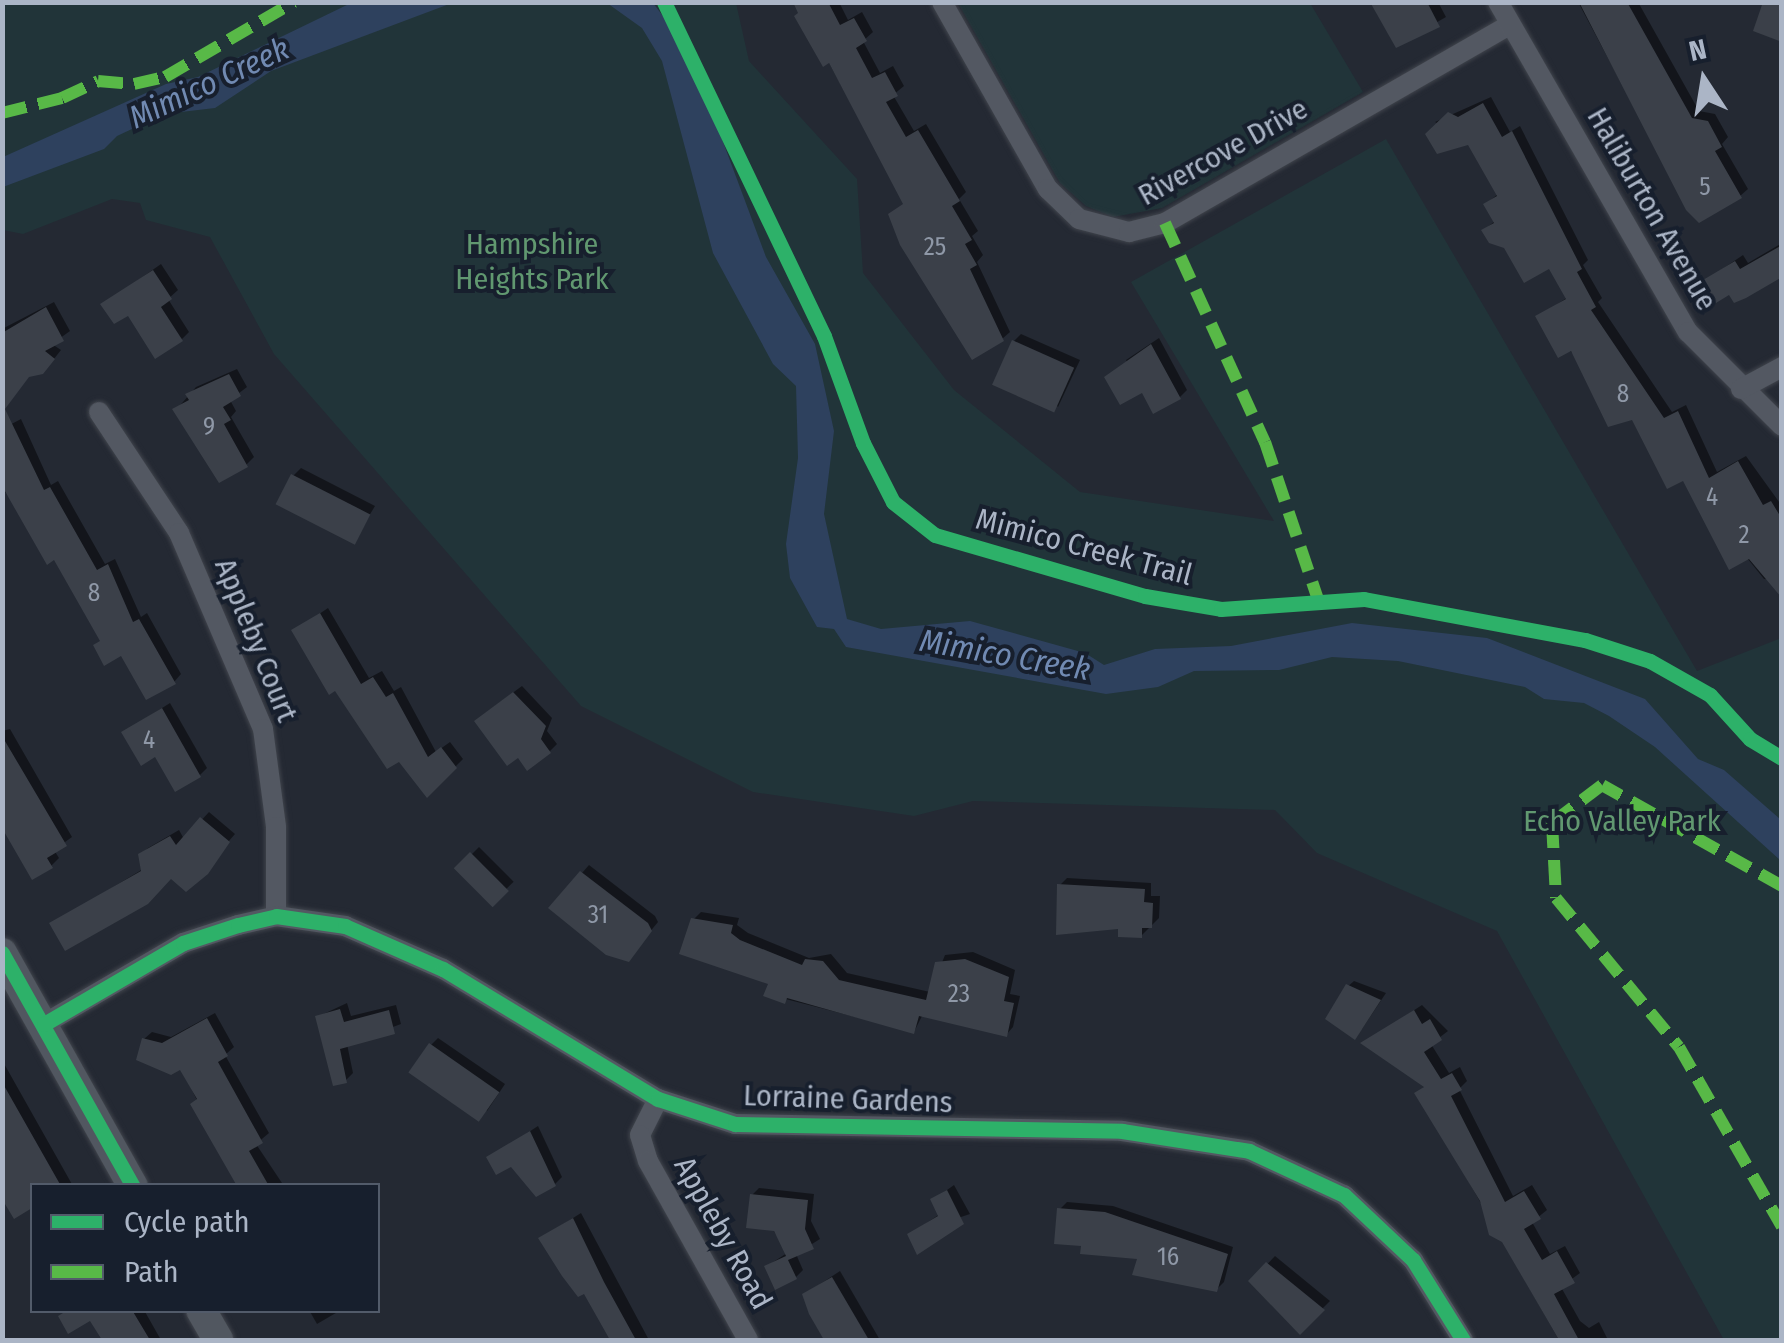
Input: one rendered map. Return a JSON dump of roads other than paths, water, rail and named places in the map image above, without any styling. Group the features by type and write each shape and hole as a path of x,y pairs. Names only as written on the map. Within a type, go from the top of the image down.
{"main road":[{"path":"2,953 130,1183"},
{"path":"203,1313 218,1340"}],"street":[{"name":"Rivercove Drive","path":"942,2 1048,189 1079,219 1129,232 1165,223 1510,25"},
{"name":"Haliburton Avenue","path":"1498,2 1688,332 1782,426"},
{"path":"1742,389 1782,367"},
{"name":"Appleby Court","path":"98,412 179,533 263,729 276,827 276,916"},
{"name":"Lorraine Gardens","path":"44,1024 183,943 276,916 345,926 395,945 658,1099 735,1124 1122,1132 1248,1150 1344,1195 1413,1260 1463,1340"},
{"name":"Appleby Road","path":"658,1099 640,1135 648,1161 748,1340"}],"water":[{"name":"Mimico Creek","path":"351,3 452,3 271,71 215,108 164,114 117,136 104,149 3,187 3,157 166,84 198,77"},
{"name":"Mimico Creek","path":"607,3 653,3 669,24 710,107 766,257 815,344 834,431 824,514 847,619 881,629 970,621 1085,653 1104,665 1155,649 1231,646 1352,623 1487,638 1645,699 1698,759 1724,770 1781,820 1781,861 1655,747 1584,703 1544,699 1525,687 1398,661 1332,657 1279,670 1194,671 1158,687 1106,694 846,647 834,629 817,627 790,578 786,544 798,458 796,386 773,364 713,253 662,61 642,28"}],"park label":[{"name":"Hampshire Heights Park","path":"532,261"},
{"name":"Echo Valley Park","path":"1622,821"}]}
